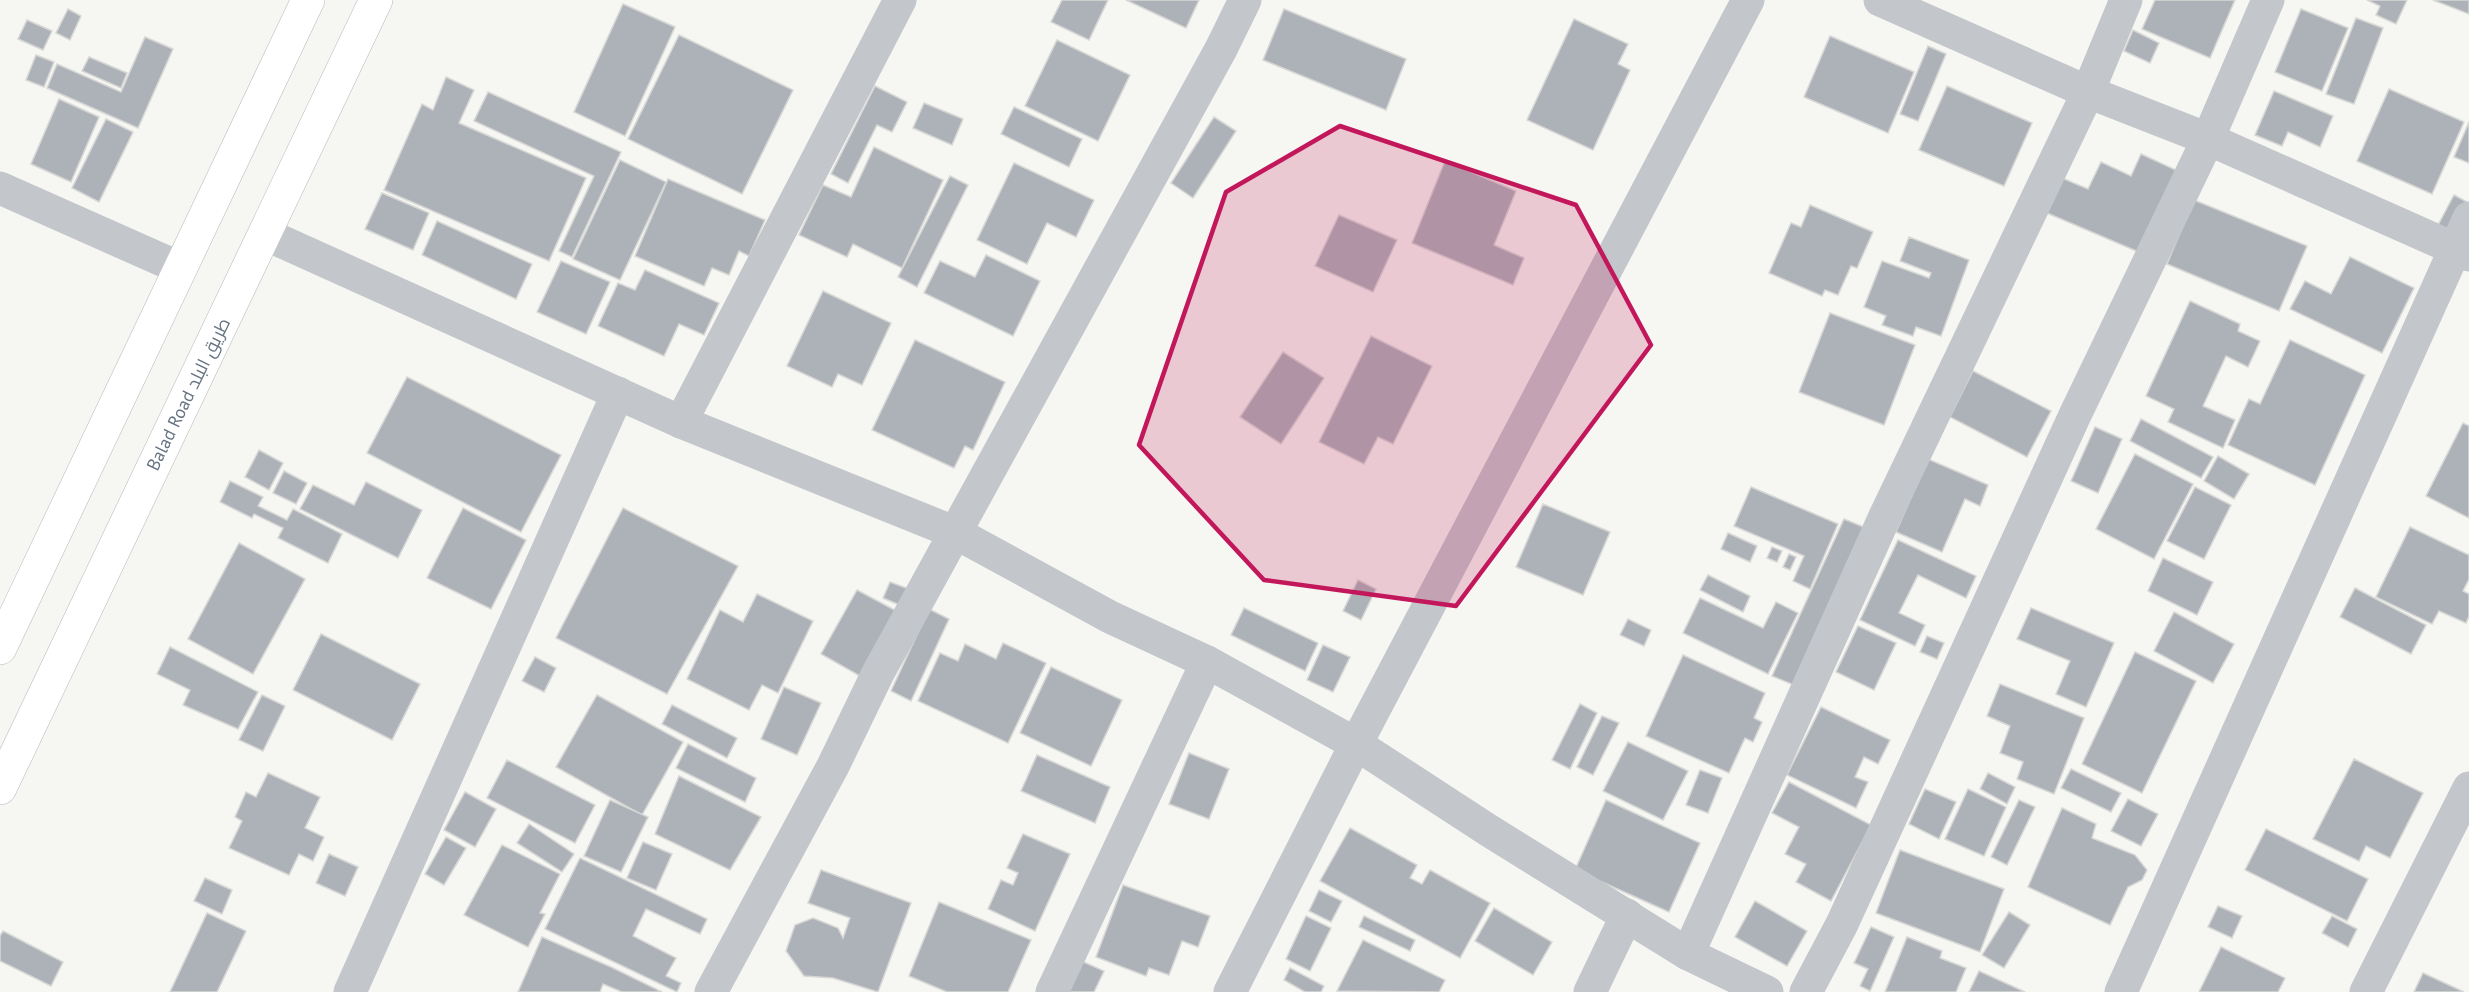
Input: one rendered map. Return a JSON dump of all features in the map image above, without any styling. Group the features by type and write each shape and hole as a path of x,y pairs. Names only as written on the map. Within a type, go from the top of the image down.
{"highway":[{"path":"0,648 308,0"},
{"name":"Balad Road طريق البلد","path":"0,788 376,0"}],"street":[{"path":"681,422 900,0"},
{"path":"711,992 832,766 878,673 1221,50 1245,0"},
{"path":"1230,992 1356,744 1748,0"},
{"path":"1880,0 2088,92 2208,139 2462,252"},
{"path":"1688,954 1886,514 2088,92 2126,0"},
{"path":"1806,992 1842,924 2075,415 2208,139 2268,0"},
{"path":"0,188 180,268"},
{"path":"2121,992 2462,252 2469,218"},
{"path":"264,234 681,422 956,533 1110,617 1207,662 1356,744 1488,830 1688,954 1767,992"},
{"path":"350,992 618,393"},
{"path":"1052,992 1207,662"},
{"path":"2366,992 2469,788"},
{"path":"1590,992 1627,915"}],"highlighted area":[{"path":"1340,126 1576,205 1651,345 1456,606 1264,580 1139,445 1226,192"}],"building":[{"path":"1062,0 1108,0 1089,40 1051,22"},
{"path":"1126,0 1199,0 1186,28"},
{"path":"2155,0 2235,0 2210,58 2142,29"},
{"path":"2367,0 2407,0 2396,24 2376,15 2380,6"},
{"path":"2433,0 2469,0 2469,14"},
{"path":"623,4 675,27 625,136 574,112"},
{"path":"68,9 81,16 70,40 56,33"},
{"path":"1284,9 1406,59 1386,110 1263,60"},
{"path":"2301,9 2348,28 2322,91 2275,72"},
{"path":"2356,18 2383,28 2354,104 2326,94"},
{"path":"1574,19 1628,44 1618,64 1630,70 1593,150 1527,120"},
{"path":"27,20 52,31 43,50 18,39"},
{"path":"2133,30 2159,43 2150,63 2124,51"},
{"path":"679,35 793,90 742,194 628,139"},
{"path":"1830,36 1914,72 1888,133 1804,97"},
{"path":"145,37 173,49 138,128 47,88 57,64 121,92"},
{"path":"1057,40 1130,75 1098,141 1025,106"},
{"path":"1928,46 1946,54 1918,121 1900,114"},
{"path":"36,55 54,62 44,87 26,80"},
{"path":"89,57 127,73 121,88 82,71"},
{"path":"446,77 474,90 459,123 586,178 549,261 384,190 422,104 433,110"},
{"path":"875,86 907,102 892,132 877,125 848,183 831,174"},
{"path":"1947,86 2032,123 2004,186 1919,150"},
{"path":"2389,89 2464,122 2432,194 2357,161"},
{"path":"2274,91 2333,116 2320,147 2288,132 2282,146 2255,135"},
{"path":"488,92 621,152 572,257 559,251 594,176 474,121"},
{"path":"59,99 99,117 71,182 31,164"},
{"path":"924,103 963,119 952,145 913,128"},
{"path":"1014,107 1082,139 1069,167 1001,134"},
{"path":"1214,117 1236,131 1193,198 1171,183"},
{"path":"106,119 133,132 99,202 72,188"},
{"path":"2469,122 2469,163 2454,157"},
{"path":"874,147 943,180 902,268 853,244 847,257 799,235 823,185 851,197"},
{"path":"2141,154 2178,171 2141,253 2047,213 2062,178 2088,189 2101,162 2131,176"},
{"path":"620,160 666,182 620,280 573,259"},
{"path":"1445,161 1516,191 1494,245 1524,258 1513,285 1412,243"},
{"path":"1014,163 1094,200 1076,237 1047,223 1027,264 977,240"},
{"path":"950,176 968,185 917,287 898,277"},
{"path":"668,179 765,220 749,256 739,251 729,275 712,268 704,286 635,256"},
{"path":"382,193 429,213 413,250 365,229"},
{"path":"2454,195 2469,203 2452,238 2436,229"},
{"path":"2194,200 2307,246 2279,311 2167,264"},
{"path":"1810,205 1873,232 1857,268 1851,266 1838,295 1825,290 1822,296 1769,273 1791,223 1801,227"},
{"path":"1339,215 1397,240 1373,292 1315,266"},
{"path":"437,221 532,264 516,299 422,255"},
{"path":"1909,237 1969,260 1941,336 1916,327 1913,336 1882,325 1886,316 1864,307 1882,261 1929,278 1931,273 1900,261"},
{"path":"986,255 1040,281 1013,336 924,293 940,261 975,277"},
{"path":"2350,257 2414,288 2382,353 2290,309 2305,281 2331,294"},
{"path":"561,261 610,282 586,334 537,312"},
{"path":"645,270 719,303 704,335 679,324 664,356 598,326 618,283 635,290"},
{"path":"823,291 891,323 862,385 838,374 832,387 787,366"},
{"path":"2190,301 2240,324 2238,331 2260,341 2248,367 2226,356 2203,406 2235,420 2223,448 2168,422 2174,409 2146,396"},
{"path":"1830,313 1915,345 1884,425 1799,392"},
{"path":"1371,336 1432,366 1393,444 1378,437 1364,464 1319,442"},
{"path":"915,340 1005,382 973,450 965,446 954,468 872,430"},
{"path":"2290,340 2365,375 2315,485 2228,445 2249,399 2260,404"},
{"path":"1283,352 1324,378 1281,444 1240,417"},
{"path":"1973,371 2051,411 2027,457 1950,417"},
{"path":"407,377 561,455 521,532 367,453"},
{"path":"2141,419 2213,457 2201,478 2130,441"},
{"path":"2463,423 2469,426 2469,518 2426,496"},
{"path":"2095,427 2122,439 2098,493 2071,481"},
{"path":"259,450 283,463 269,490 245,477"},
{"path":"2135,454 2193,484 2154,559 2096,529"},
{"path":"2218,456 2249,474 2234,499 2204,481"},
{"path":"1928,459 1988,485 1980,506 1965,499 1942,552 1896,532"},
{"path":"284,471 307,483 296,504 273,493"},
{"path":"230,481 263,497 258,506 287,520 293,509 342,534 328,563 278,538 283,528 254,514 252,518 220,502"},
{"path":"366,482 422,510 398,558 300,509 313,485 354,505"},
{"path":"1751,487 1838,524 1810,589 1793,581 1804,556 1734,526"},
{"path":"2195,487 2231,505 2204,559 2167,541"},
{"path":"1543,504 1610,532 1583,595 1516,567"},
{"path":"463,508 526,540 491,609 427,578"},
{"path":"623,508 738,566 667,694 556,638"},
{"path":"1844,519 1866,528 1794,685 1772,676"},
{"path":"2410,527 2469,555 2469,579 2463,591 2469,594 2469,616 2466,623 2439,611 2432,624 2376,597"},
{"path":"1728,533 1757,546 1750,562 1721,549"},
{"path":"1898,540 1976,576 1966,598 1918,575 1899,613 1925,625 1915,646 1860,620"},
{"path":"239,543 305,579 253,674 188,639"},
{"path":"1772,547 1782,551 1777,562 1767,558"},
{"path":"1789,554 1796,557 1790,570 1783,567"},
{"path":"2163,558 2213,582 2197,615 2148,591"},
{"path":"1708,575 1750,596 1743,612 1700,590"},
{"path":"1358,580 1376,589 1361,620 1343,611"},
{"path":"890,582 909,589 902,606 883,598"},
{"path":"2355,588 2426,625 2411,654 2340,617"},
{"path":"857,590 904,615 867,680 821,654"},
{"path":"757,594 813,621 778,693 762,685 749,710 687,679 720,610 743,622"},
{"path":"1700,598 1763,628 1776,602 1798,613 1768,674 1683,633"},
{"path":"1244,608 1318,643 1305,671 1231,635"},
{"path":"2031,608 2114,643 2086,707 2056,694 2070,661 2017,639"},
{"path":"929,609 949,619 911,701 891,691"},
{"path":"2174,612 2234,644 2213,683 2154,651"},
{"path":"1628,619 1651,630 1644,646 1620,635"},
{"path":"1858,626 1896,643 1874,690 1836,672"},
{"path":"321,634 420,684 392,740 293,690"},
{"path":"1927,636 1944,643 1937,659 1920,652"},
{"path":"1003,643 1046,663 1008,743 918,701 940,653 958,661 965,644 996,659"},
{"path":"1323,645 1350,657 1333,692 1307,680"},
{"path":"170,647 258,692 238,729 183,705 190,690 157,674"},
{"path":"2135,652 2196,681 2142,793 2082,764"},
{"path":"1683,655 1765,693 1754,718 1762,722 1753,742 1745,738 1729,773 1646,736"},
{"path":"535,657 556,668 544,692 522,681"},
{"path":"1051,667 1122,700 1091,766 1020,733"},
{"path":"2000,684 2084,718 2054,794 2017,779 2023,762 2000,753 2010,726 1987,716"},
{"path":"784,687 821,703 797,755 761,739"},
{"path":"262,695 285,706 263,751 239,740"},
{"path":"597,695 683,742 642,815 556,767"},
{"path":"1580,704 1597,713 1570,769 1552,760"},
{"path":"672,705 737,738 727,758 662,724"},
{"path":"1821,707 1890,740 1878,764 1864,757 1855,777 1868,782 1856,808 1787,775"},
{"path":"1602,716 1619,723 1593,775 1577,767"},
{"path":"1628,742 1688,771 1663,820 1603,791"},
{"path":"688,744 756,778 745,802 676,768"},
{"path":"1189,753 1229,769 1209,819 1169,804"},
{"path":"1037,755 1110,787 1095,823 1021,791"},
{"path":"2354,759 2423,793 2390,858 2366,846 2359,861 2313,839"},
{"path":"507,760 595,805 575,843 487,798"},
{"path":"2071,769 2121,793 2111,812 2061,788"},
{"path":"1700,770 1722,778 1708,813 1686,805"},
{"path":"268,773 320,797 305,828 324,837 313,861 299,854 289,875 229,848 242,821 235,817 246,792 256,797"},
{"path":"1988,773 2015,787 2007,804 1980,789"},
{"path":"679,776 761,817 730,870 655,834"},
{"path":"1789,782 1871,825 1831,901 1796,882 1806,864 1785,854 1799,827 1772,813"},
{"path":"1925,789 1956,802 1939,839 1909,824"},
{"path":"1968,789 2006,807 1984,856 1945,839"},
{"path":"465,792 496,809 475,847 444,830"},
{"path":"2128,799 2158,814 2141,846 2111,831"},
{"path":"610,800 648,817 621,872 584,856"},
{"path":"1606,800 1700,843 1669,912 1575,870"},
{"path":"2019,800 2035,807 2007,865 1991,857"},
{"path":"2062,808 2096,824 2092,838 2135,855 2147,870 2142,880 2128,887 2110,925 2028,887"},
{"path":"529,824 574,854 562,872 517,843"},
{"path":"1350,828 1417,865 1410,878 1422,884 1430,870 1490,903 1460,958 1320,881"},
{"path":"2266,829 2368,879 2347,921 2245,870"},
{"path":"1023,834 1070,854 1035,931 988,909 1001,880 1013,885 1018,873 1007,868"},
{"path":"446,837 466,848 444,885 425,874"},
{"path":"643,842 672,854 656,890 627,878"},
{"path":"502,845 560,874 540,913 545,914 528,947 464,915"},
{"path":"1900,850 2004,889 1980,952 1876,913"},
{"path":"329,854 358,867 345,896 316,883"},
{"path":"580,858 707,919 700,934 646,909 633,936 676,958 666,976 681,983 677,992 545,929"},
{"path":"821,870 911,903 878,992 833,978 804,976 786,951 795,925 813,918 838,928 843,938 850,918 808,903"},
{"path":"205,878 232,890 222,914 194,901"},
{"path":"1123,885 1210,916 1198,947 1182,941 1169,975 1149,968 1146,976 1096,957"},
{"path":"1319,890 1342,901 1331,922 1309,911"},
{"path":"1755,901 1807,931 1787,966 1735,937"},
{"path":"939,902 1031,940 1008,992 947,992 909,976"},
{"path":"2218,906 2242,916 2232,938 2208,927"},
{"path":"1494,908 1552,942 1533,975 1475,941"},
{"path":"2009,912 2030,925 2004,968 1982,955"},
{"path":"207,913 246,931 217,992 170,992"},
{"path":"1306,916 1331,928 1310,971 1286,959"},
{"path":"1364,916 1415,940 1410,951 1359,927"},
{"path":"2332,916 2357,929 2348,947 2322,933"},
{"path":"1871,927 1894,937 1870,991 1860,986 1868,969 1854,963"},
{"path":"3,931 63,962 51,986 0,961 0,936"},
{"path":"542,937 662,992 622,992 603,984 600,992 518,992"},
{"path":"1907,937 1942,951 1940,958 1966,968 1956,992 1885,992"},
{"path":"1363,940 1445,980 1439,992 1337,991"},
{"path":"2221,947 2285,978 2278,992 2199,992"},
{"path":"1077,959 1104,971 1094,992 1062,992"},
{"path":"1290,968 1324,986 1321,992 1305,992 1284,980"},
{"path":"1979,971 2025,992 1969,992"},
{"path":"2423,973 2464,992 2414,992"}]}
